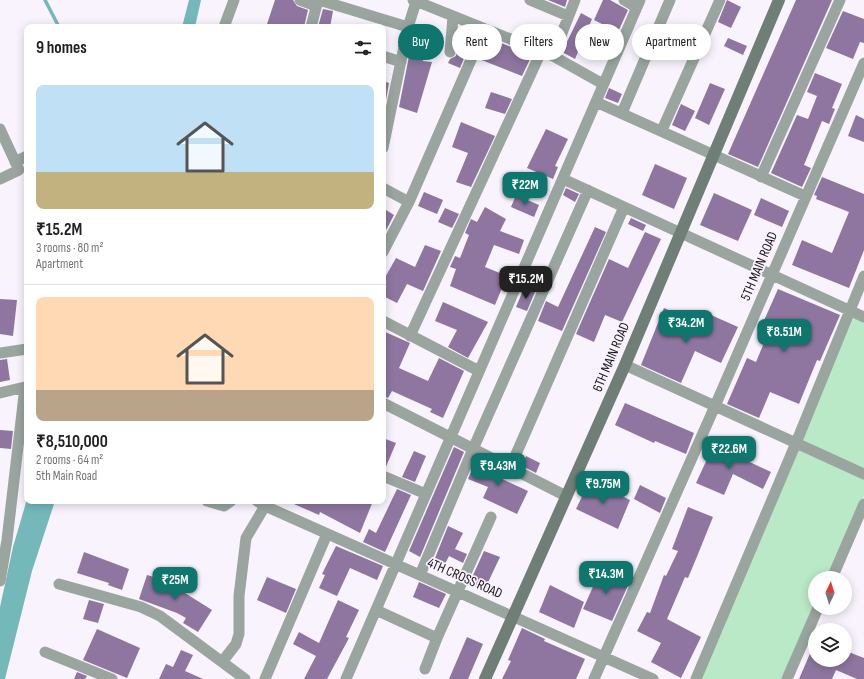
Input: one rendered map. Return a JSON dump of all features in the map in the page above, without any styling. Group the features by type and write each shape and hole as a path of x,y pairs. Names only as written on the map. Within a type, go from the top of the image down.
{"street":[{"path":"225,24 234,0"},
{"path":"300,0 318,2 398,24"},
{"path":"530,0 568,16"},
{"path":"565,24 575,0"},
{"path":"346,679 638,4 624,0"},
{"path":"622,113 670,0"},
{"path":"662,130 720,0"},
{"name":"6TH MAIN ROAD","path":"485,679 625,365 715,155 779,0"},
{"path":"761,177 840,0"},
{"path":"409,24 415,1 470,24"},
{"path":"312,24 318,2"},
{"path":"450,52 453,17"},
{"path":"386,57 401,62 386,134"},
{"path":"386,246 409,202 471,60"},
{"path":"410,336 538,60"},
{"path":"560,60 604,84"},
{"name":"5TH MAIN ROAD","path":"594,679 715,406 771,274 864,63"},
{"path":"596,102 662,130 761,177 806,196"},
{"path":"0,129 19,170 0,179"},
{"path":"15,162 24,158"},
{"path":"562,179 864,317"},
{"path":"386,190 409,202"},
{"path":"420,575 473,449 588,190"},
{"path":"510,468 624,207"},
{"path":"696,679 796,443 864,276"},
{"path":"386,323 479,371"},
{"path":"0,354 24,350"},
{"path":"625,365 864,474"},
{"path":"0,393 24,387"},
{"path":"0,581 7,540 24,403"},
{"path":"386,404 566,496"},
{"path":"386,477 426,494"},
{"path":"217,504 224,506 227,504"},
{"path":"222,662 236,644 239,634 239,596 246,538 261,504"},
{"name":"4TH CROSS ROAD","path":"261,504 653,679"},
{"path":"835,571 864,504"},
{"path":"425,669 457,591 491,517"},
{"path":"265,679 327,534"},
{"path":"59,584 142,608 160,616 245,679"},
{"path":"376,610 437,638"},
{"path":"787,679 815,615"},
{"path":"45,652 112,679"}],"green space":[{"path":"852,317 864,322 864,468 800,441"},
{"path":"799,450 864,478 864,496 831,571 808,571 808,615 812,615 784,679 698,679"}],"water":[{"path":"189,0 201,0 196,24 183,24"},
{"path":"26,504 54,504 32,571 5,679 0,679 0,607 13,547"}],"building":[{"path":"275,0 293,0 297,6 308,10 305,24 267,24"},
{"path":"548,0 567,0 565,7"},
{"path":"603,0 610,0 628,10 622,24 602,24 594,20"},
{"path":"727,0 741,7 731,28 718,22"},
{"path":"796,0 832,0 758,167 728,154"},
{"path":"323,9 333,11 331,24 319,24"},
{"path":"843,11 864,19 864,43 860,42 853,59 826,48"},
{"path":"581,13 592,19 590,24 576,24"},
{"path":"575,25 575,59 567,55 567,42"},
{"path":"728,38 747,46 743,55 724,46"},
{"path":"502,43 510,46 510,60 530,60 522,76 482,60 502,60"},
{"path":"450,59 463,60 460,68 448,63"},
{"path":"408,60 423,60 432,62 417,113 399,107"},
{"path":"815,73 842,84 832,108 835,109 829,124 822,121 804,165 811,168 802,187 771,173 797,115 808,119 817,96 807,92"},
{"path":"386,82 389,83 386,100"},
{"path":"710,83 725,89 709,125 695,118"},
{"path":"609,88 622,94 618,103 605,98"},
{"path":"491,92 512,99 505,114 485,108"},
{"path":"681,104 695,111 685,131 672,125"},
{"path":"856,115 864,119 864,142 848,136"},
{"path":"461,122 495,136 471,187 456,182 468,153 452,147"},
{"path":"546,129 568,139 555,166 558,167 553,179 527,168"},
{"path":"655,164 687,178 674,209 642,195"},
{"path":"822,177 864,194 864,250 849,288 792,265 802,240 832,253 849,212 816,199 817,196 814,195"},
{"path":"566,188 579,194 575,202 563,195"},
{"path":"424,192 443,200 437,214 418,206"},
{"path":"714,193 752,210 738,241 700,225"},
{"path":"516,195 539,205 534,217 511,207"},
{"path":"761,198 789,211 782,227 754,215"},
{"path":"485,207 506,219 500,231 524,240 519,254 494,245 485,267 507,276 495,305 450,286 456,269 450,267 455,256 460,258 469,235 465,233 471,219 477,222"},
{"path":"445,208 459,214 452,228 438,222"},
{"path":"386,210 394,215 386,230"},
{"path":"631,218 646,225 643,231 628,224"},
{"path":"595,227 606,232 562,331 538,321 546,301 558,307"},
{"path":"645,232 661,239 622,322 605,315 594,342 576,334 609,259 628,268"},
{"path":"425,245 441,251 423,291 407,284 397,303 386,298 386,276 396,258 415,267"},
{"path":"524,288 535,292 527,311 516,307"},
{"path":"778,289 840,315 820,361 817,360 799,404 770,392 759,418 727,404 747,358 756,362 766,338 758,334"},
{"path":"0,299 17,300 13,336 0,334"},
{"path":"443,302 488,322 468,358 448,347 457,330 435,321"},
{"path":"664,308 706,327 711,315 738,327 721,363 695,351 681,383 641,365"},
{"path":"386,332 410,343 399,368 428,381 439,358 464,371 443,418 430,412 432,409 392,391 388,398 386,397"},
{"path":"7,359 10,380 0,382 0,360"},
{"path":"625,403 694,433 686,454 655,441 654,443 615,425"},
{"path":"0,430 13,431 11,449 0,448"},
{"path":"386,439 396,443 386,467"},
{"path":"715,442 741,454 739,457 771,472 763,489 733,474 724,495 696,483"},
{"path":"454,447 464,452 420,557 409,551"},
{"path":"414,451 426,456 415,482 402,477"},
{"path":"526,456 540,463 536,473 522,466"},
{"path":"476,460 503,472 500,478 528,491 517,514 483,498 488,487 468,479"},
{"path":"590,480 630,500 618,529 576,509"},
{"path":"640,485 666,498 660,513 634,499"},
{"path":"397,489 411,495 385,552 363,542 369,529 376,533"},
{"path":"294,504 372,504 360,533 320,512 319,515"},
{"path":"688,507 713,517 688,578 685,577 667,619 701,637 681,678 651,662 661,643 637,631 647,612 650,613 664,575 666,576 678,551 672,549"},
{"path":"448,526 463,533 455,549 467,554 463,563 449,556 443,568 433,563"},
{"path":"336,546 383,566 377,580 350,568 337,596 319,588 325,575 322,574"},
{"path":"484,551 500,557 484,591 469,584"},
{"path":"84,552 129,569 122,590 108,585 109,583 77,573"},
{"path":"601,569 630,581 612,621 583,609"},
{"path":"147,575 178,584 177,588 212,610 198,632 183,623 186,618 177,613 139,599"},
{"path":"267,577 296,589 286,613 257,600"},
{"path":"419,582 446,594 439,608 413,597"},
{"path":"550,585 584,602 574,628 539,612"},
{"path":"89,600 104,604 98,623 83,619"},
{"path":"338,600 359,610 346,637 349,638 327,679 304,679 316,656 293,644 299,632 319,643"},
{"path":"522,628 545,639 544,641 585,659 576,679 502,679 511,661 508,660"},
{"path":"97,629 140,648 127,678 83,660"},
{"path":"467,637 483,644 468,679 449,679"},
{"path":"181,650 193,655 185,671 203,679 159,679 166,664 173,667"},
{"path":"852,653 864,658 864,679 857,679 836,670 832,679 799,679 808,658 808,667 852,667"},
{"path":"77,672 87,676 85,679 74,679"}],"waterway":[{"path":"45,0 57,24"}]}
